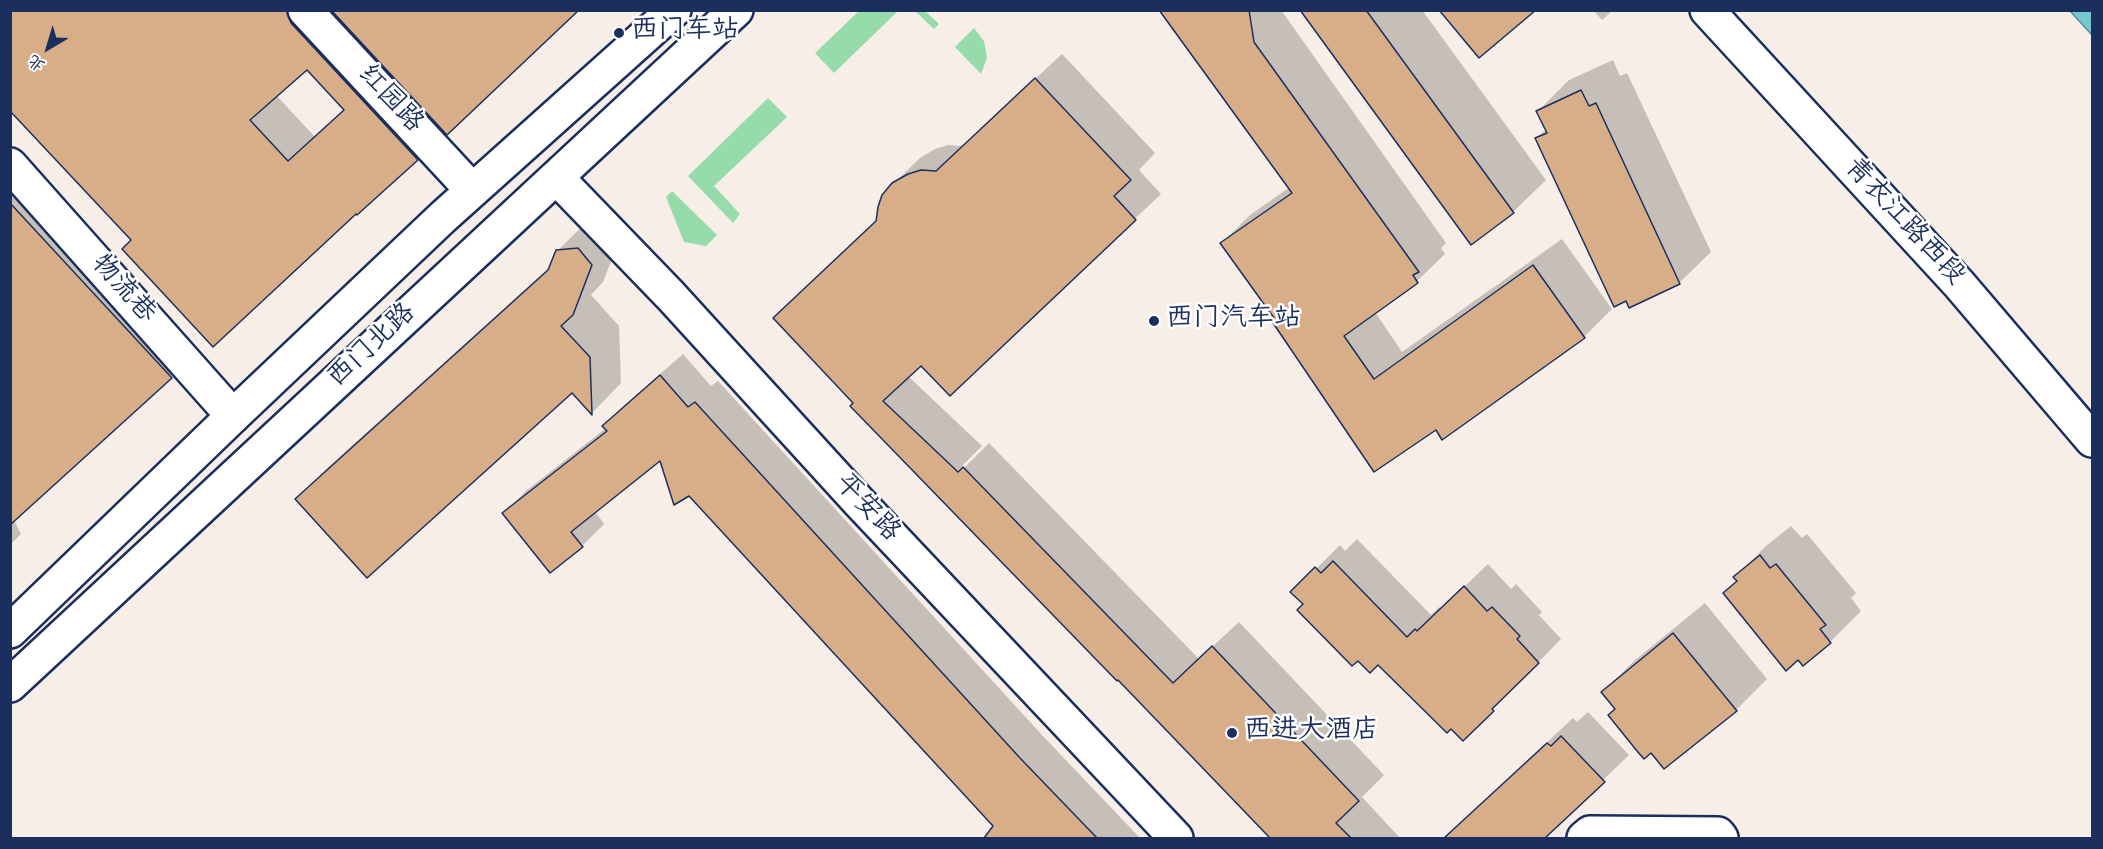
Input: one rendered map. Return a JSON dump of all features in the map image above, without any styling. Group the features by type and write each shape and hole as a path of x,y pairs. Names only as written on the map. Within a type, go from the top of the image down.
{"street":[{"name":"红园路","path":"305,10 472,190"},
{"name":"西门北路","path":"10,631 472,190 674,10"},
{"name":"西门北路","path":"10,685 736,10"},
{"name":"青衣江路西段","path":"1707,10 1959,284 2092,440"},
{"name":"物流巷","path":"10,165 233,416"},
{"name":"平安路","path":"557,178 671,296 859,502 1176,838"},
{"path":"1584,838 1590,833 1718,834 1721,838"}],"green space":[{"path":"859,11 898,11 834,73 815,53"},
{"path":"915,11 925,11 939,24 934,29"},
{"path":"974,28 984,41 987,58 981,74 955,47"},
{"path":"768,98 787,117 714,186 740,214 733,223 688,176"},
{"path":"672,191 717,235 706,246 684,242 666,197"}],"water":[{"path":"2070,11 2092,11 2092,35"}],"building":[{"path":"10,10 287,10 291,23 418,160 356,214 213,347 122,249 131,240 10,111","holes":["307,70 344,110 288,161 250,120"]},
{"path":"331,10 579,10 447,135"},
{"path":"1159,10 1249,10 1254,42 1419,272 1413,275 1418,283 1344,336 1374,379 1533,265 1585,338 1442,440 1436,430 1374,472 1271,320 1274,318 1220,243 1292,193"},
{"path":"1300,10 1366,10 1514,213 1471,245"},
{"path":"1439,10 1536,10 1479,58"},
{"path":"1035,78 1131,180 1114,196 1136,220 950,396 921,366 883,401 958,472 963,467 1173,683 1212,646 1359,801 1336,823 1351,838 1270,838 850,406 853,403 773,318 876,221 882,195 892,183 921,170 936,171"},
{"path":"1581,90 1589,106 1596,103 1680,284 1629,308 1626,301 1614,307 1535,138 1547,133 1536,111"},
{"path":"10,203 172,378 10,525"},
{"path":"578,248 592,265 573,315 561,326 590,357 592,415 572,393 367,578 295,499 548,270 556,250"},
{"path":"660,375 688,407 695,402 1020,758 1097,838 984,838 993,826 689,496 674,505 660,461 571,532 583,547 550,573 502,513 607,431 602,426"},
{"path":"1760,555 1770,568 1776,564 1826,625 1820,629 1831,643 1803,666 1798,660 1786,671 1723,593 1737,581 1733,577"},
{"path":"1333,561 1407,637 1415,629 1417,631 1464,586 1487,611 1492,607 1520,636 1517,639 1539,663 1463,741 1451,729 1447,733 1378,665 1370,673 1358,661 1352,666 1297,610 1303,604 1290,592 1315,567 1321,573"},
{"path":"1673,633 1737,711 1664,769 1651,753 1644,759 1637,751 1608,715 1615,709 1601,692"},
{"path":"1561,736 1605,782 1545,838 1444,838 1547,743 1551,746"}],"place":[{"name":"西门车站","path":"619,33"},
{"name":"西门汽车站","path":"1154,321"},
{"name":"西进大酒店","path":"1232,733"}]}
